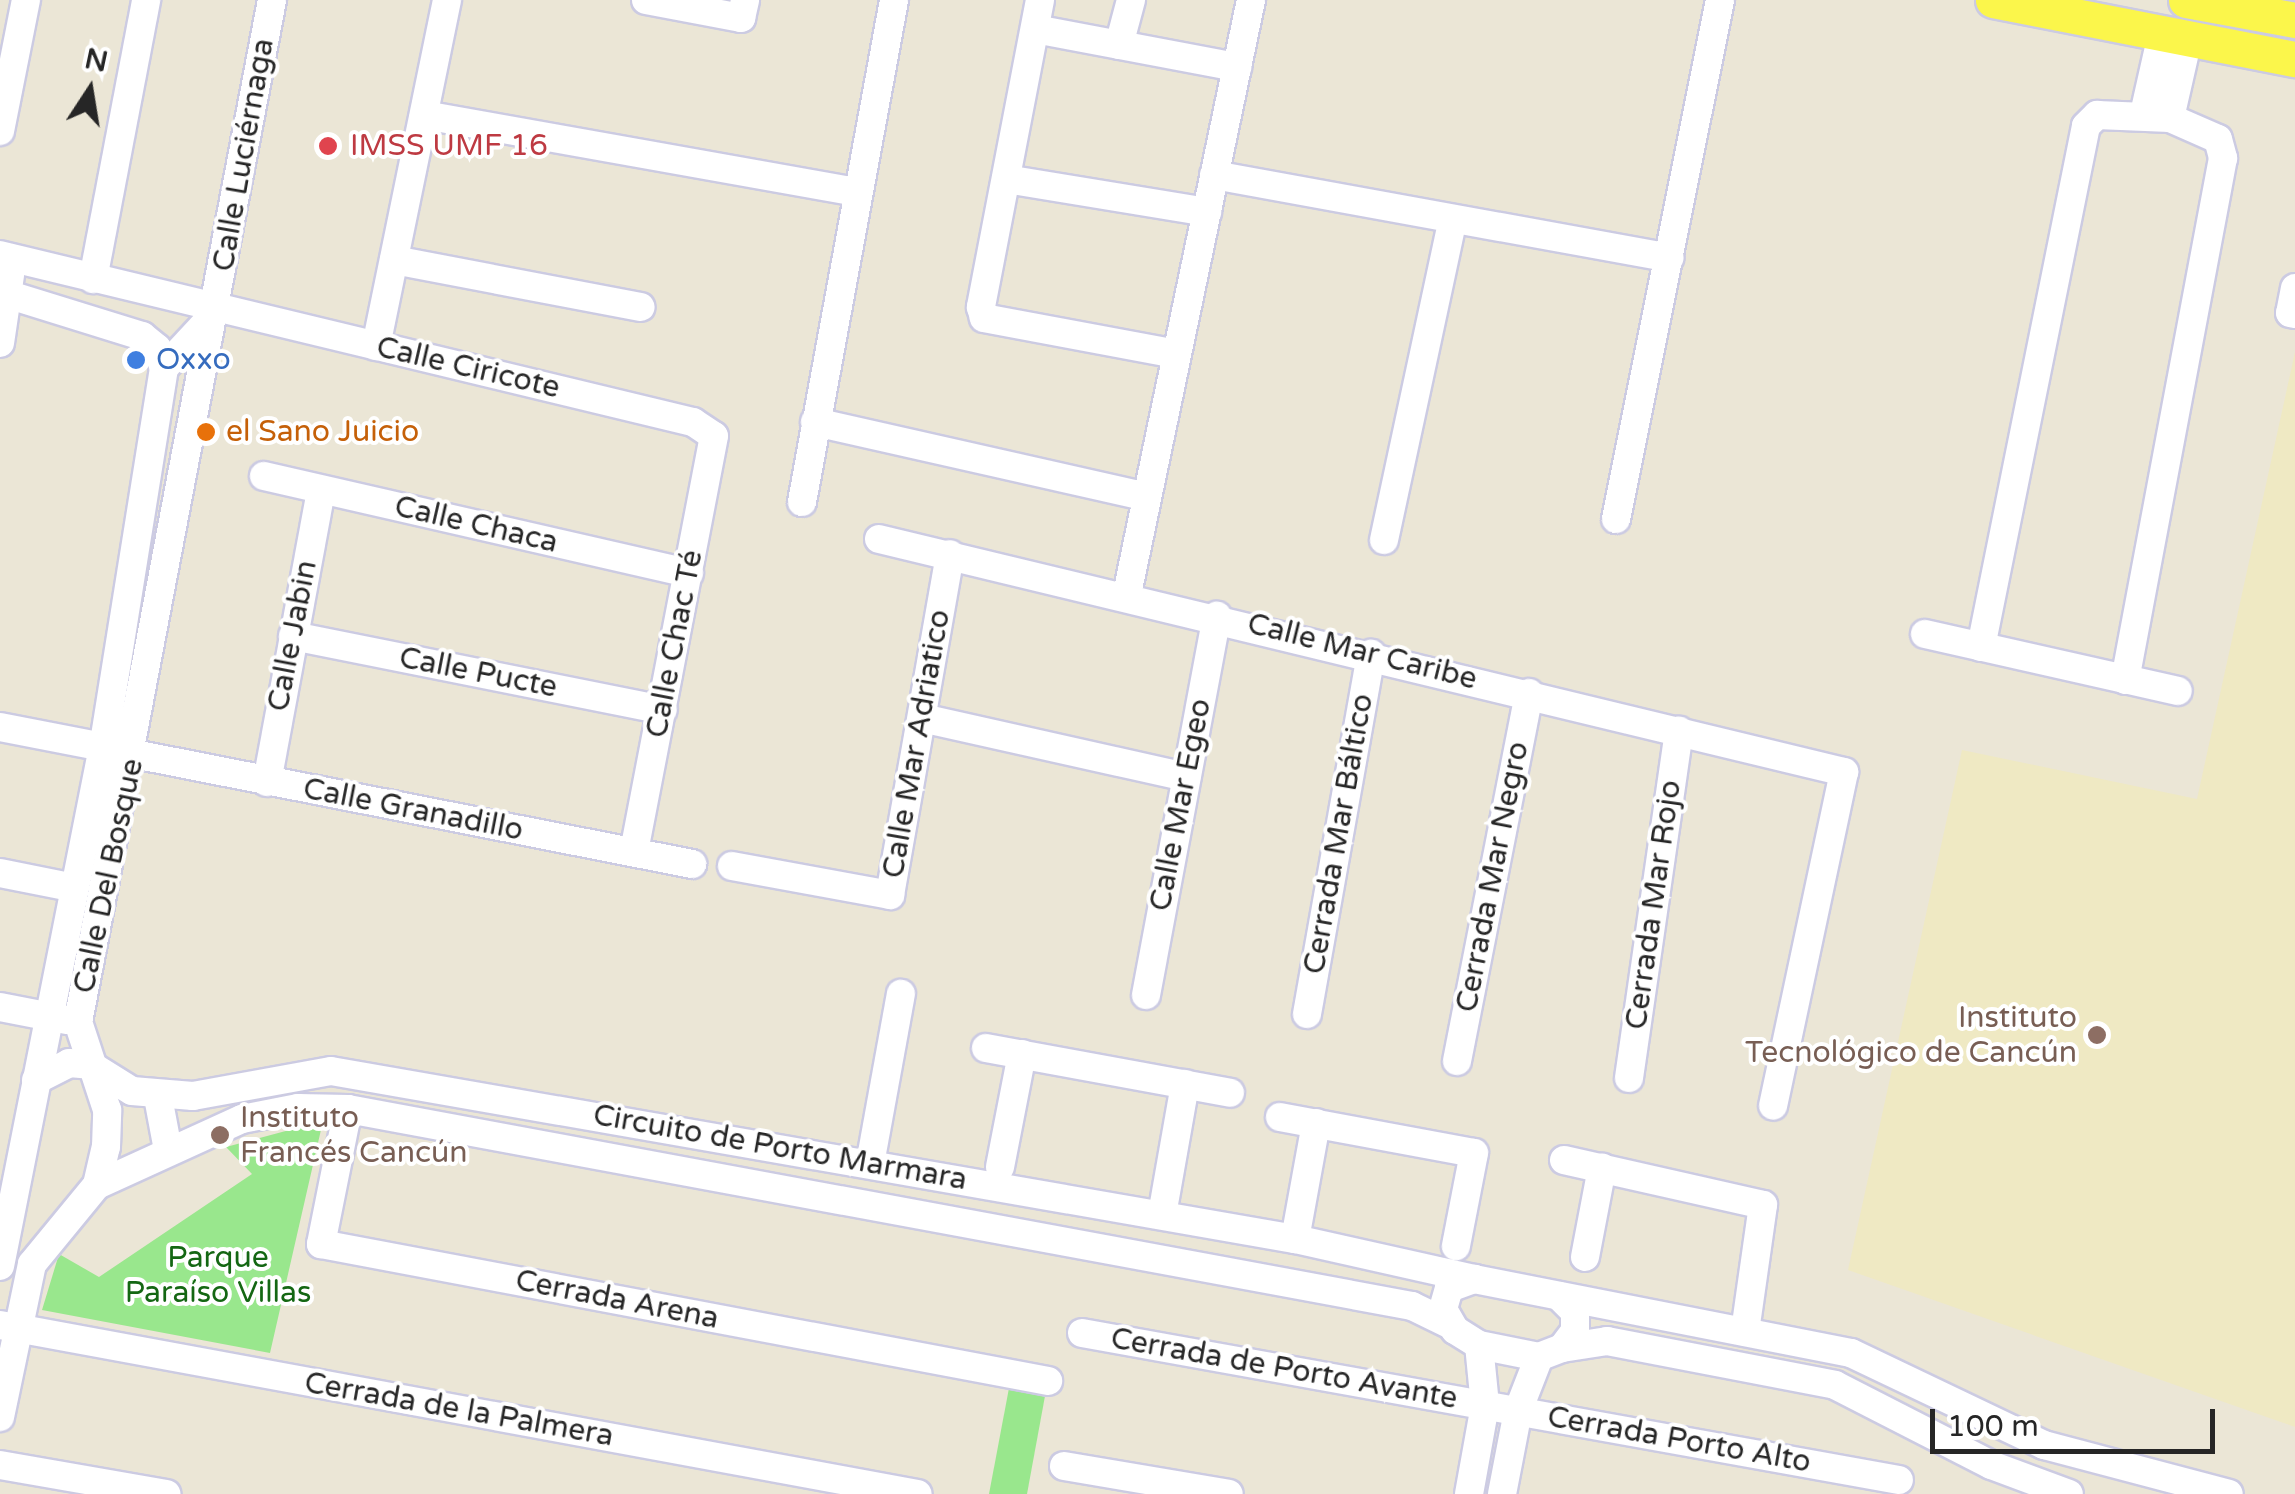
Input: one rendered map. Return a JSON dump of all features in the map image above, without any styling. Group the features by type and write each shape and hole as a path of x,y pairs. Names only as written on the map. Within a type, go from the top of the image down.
{"main road":[{"path":"1993,0 2295,59"},
{"path":"2186,0 2295,20"}],"street":[{"path":"0,131 26,0"},
{"path":"93,279 146,0"},
{"name":"Calle Luciérnaga","path":"216,311 272,0"},
{"path":"376,346 447,0"},
{"path":"646,0 741,18 744,0"},
{"path":"802,502 894,0"},
{"path":"1040,0 980,307 984,318 1177,354"},
{"path":"1119,45 1131,0"},
{"path":"1126,594 1251,0"},
{"path":"1616,519 1720,0"},
{"path":"1035,29 1237,68"},
{"path":"2157,116 2175,36"},
{"path":"1981,647 2086,126 2097,114 2157,116 2218,139 2223,158 2125,680"},
{"path":"424,115 858,192"},
{"path":"1214,175 1669,258"},
{"path":"1006,179 1207,212"},
{"path":"1384,540 1453,219"},
{"path":"0,344 6,257"},
{"name":"Calle Ciricote","path":"6,257 216,311 694,422 714,436"},
{"path":"394,260 641,307"},
{"path":"4,292 142,336 158,348 164,368"},
{"path":"164,368 216,311"},
{"name":"Calle Del Bosque","path":"97,1185 107,1110 78,1022 134,754 216,311"},
{"name":"Calle Del Bosque","path":"0,1266 11,1153 36,1080 103,747 164,368"},
{"path":"814,422 1147,496"},
{"name":"Calle Chac Té","path":"634,852 714,436"},
{"name":"Calle Chaca","path":"264,476 689,573"},
{"name":"Calle Jabin","path":"267,782 321,490"},
{"name":"Calle Mar Caribe","path":"879,539 1126,594 1844,772 1772,1106"},
{"name":"Calle Mar Adriatico","path":"732,866 890,895 950,554"},
{"name":"Calle Mar Egeo","path":"1146,995 1217,616"},
{"path":"1924,634 2178,692"},
{"name":"Calle Pucte","path":"293,636 663,710"},
{"name":"Cerrada Mar Báltico","path":"1308,1014 1370,654"},
{"name":"Cerrada Mar Negro","path":"1457,1061 1529,694"},
{"path":"922,718 1187,776"},
{"path":"0,727 103,747"},
{"name":"Cerrada Mar Rojo","path":"1629,1078 1680,731"},
{"name":"Calle Granadillo","path":"134,754 692,864"},
{"path":"0,873 75,888"},
{"path":"870,1164 901,994"},
{"path":"0,1007 78,1022"},
{"path":"986,1048 1230,1092"},
{"path":"1000,1167 1022,1054"},
{"path":"36,1080 58,1066 90,1065"},
{"name":"Circuito de Porto Marmara","path":"90,1065 132,1091 158,1097 331,1072 1295,1238 1559,1296 1851,1353 2114,1482 2229,1494"},
{"path":"1162,1215 1185,1084"},
{"path":"158,1097 168,1150"},
{"name":"Circuito de Porto Marmara","path":"97,1185 242,1119 298,1108 348,1109 1412,1306 1449,1324 1478,1345 1551,1352 1607,1341 1836,1385 1991,1464 2068,1494"},
{"name":"Cerrada Arena","path":"348,1109 321,1244 1048,1382"},
{"path":"1280,1117 1474,1154 1456,1246"},
{"path":"1295,1238 1316,1124"},
{"path":"1564,1160 1764,1205 1745,1332"},
{"path":"1586,1257 1602,1168"},
{"path":"0,1286 32,1264 97,1185"},
{"path":"0,1417 9,1327 32,1264"},
{"path":"1449,1324 1445,1295 1454,1284 1474,1278"},
{"path":"1502,1494 1518,1411 1551,1352 1577,1325 1559,1296"},
{"name":"Cerrada de la Palmera","path":"9,1327 918,1494"},
{"name":"Cerrada de Porto Avante","path":"1082,1334 1518,1411"},
{"path":"1470,1494 1485,1404 1478,1345"},
{"name":"Cerrada Porto Alto","path":"1518,1411 1899,1480"},
{"path":"0,1465 166,1494"},
{"path":"1064,1466 1229,1494"}],"shaded area":[{"name":"Instituto Tecnológico de Cancún","path":"2295,352 2295,1427 1848,1270 1962,750 2197,799"}],"green space":[{"name":"Parque Paraíso Villas","path":"323,1121 270,1353 42,1310 59,1254 99,1277 252,1174 226,1147"},
{"path":"1009,1388 1045,1396 1027,1494 989,1494"}],"place":[{"name":"IMSS UMF 16","path":"328,146"},
{"name":"Oxxo","path":"136,360"},
{"name":"el Sano Juicio","path":"206,432"},
{"name":"Instituto Tecnológico de Cancún","path":"2097,1035"},
{"name":"Instituto Francés Cancún","path":"220,1135"}]}
